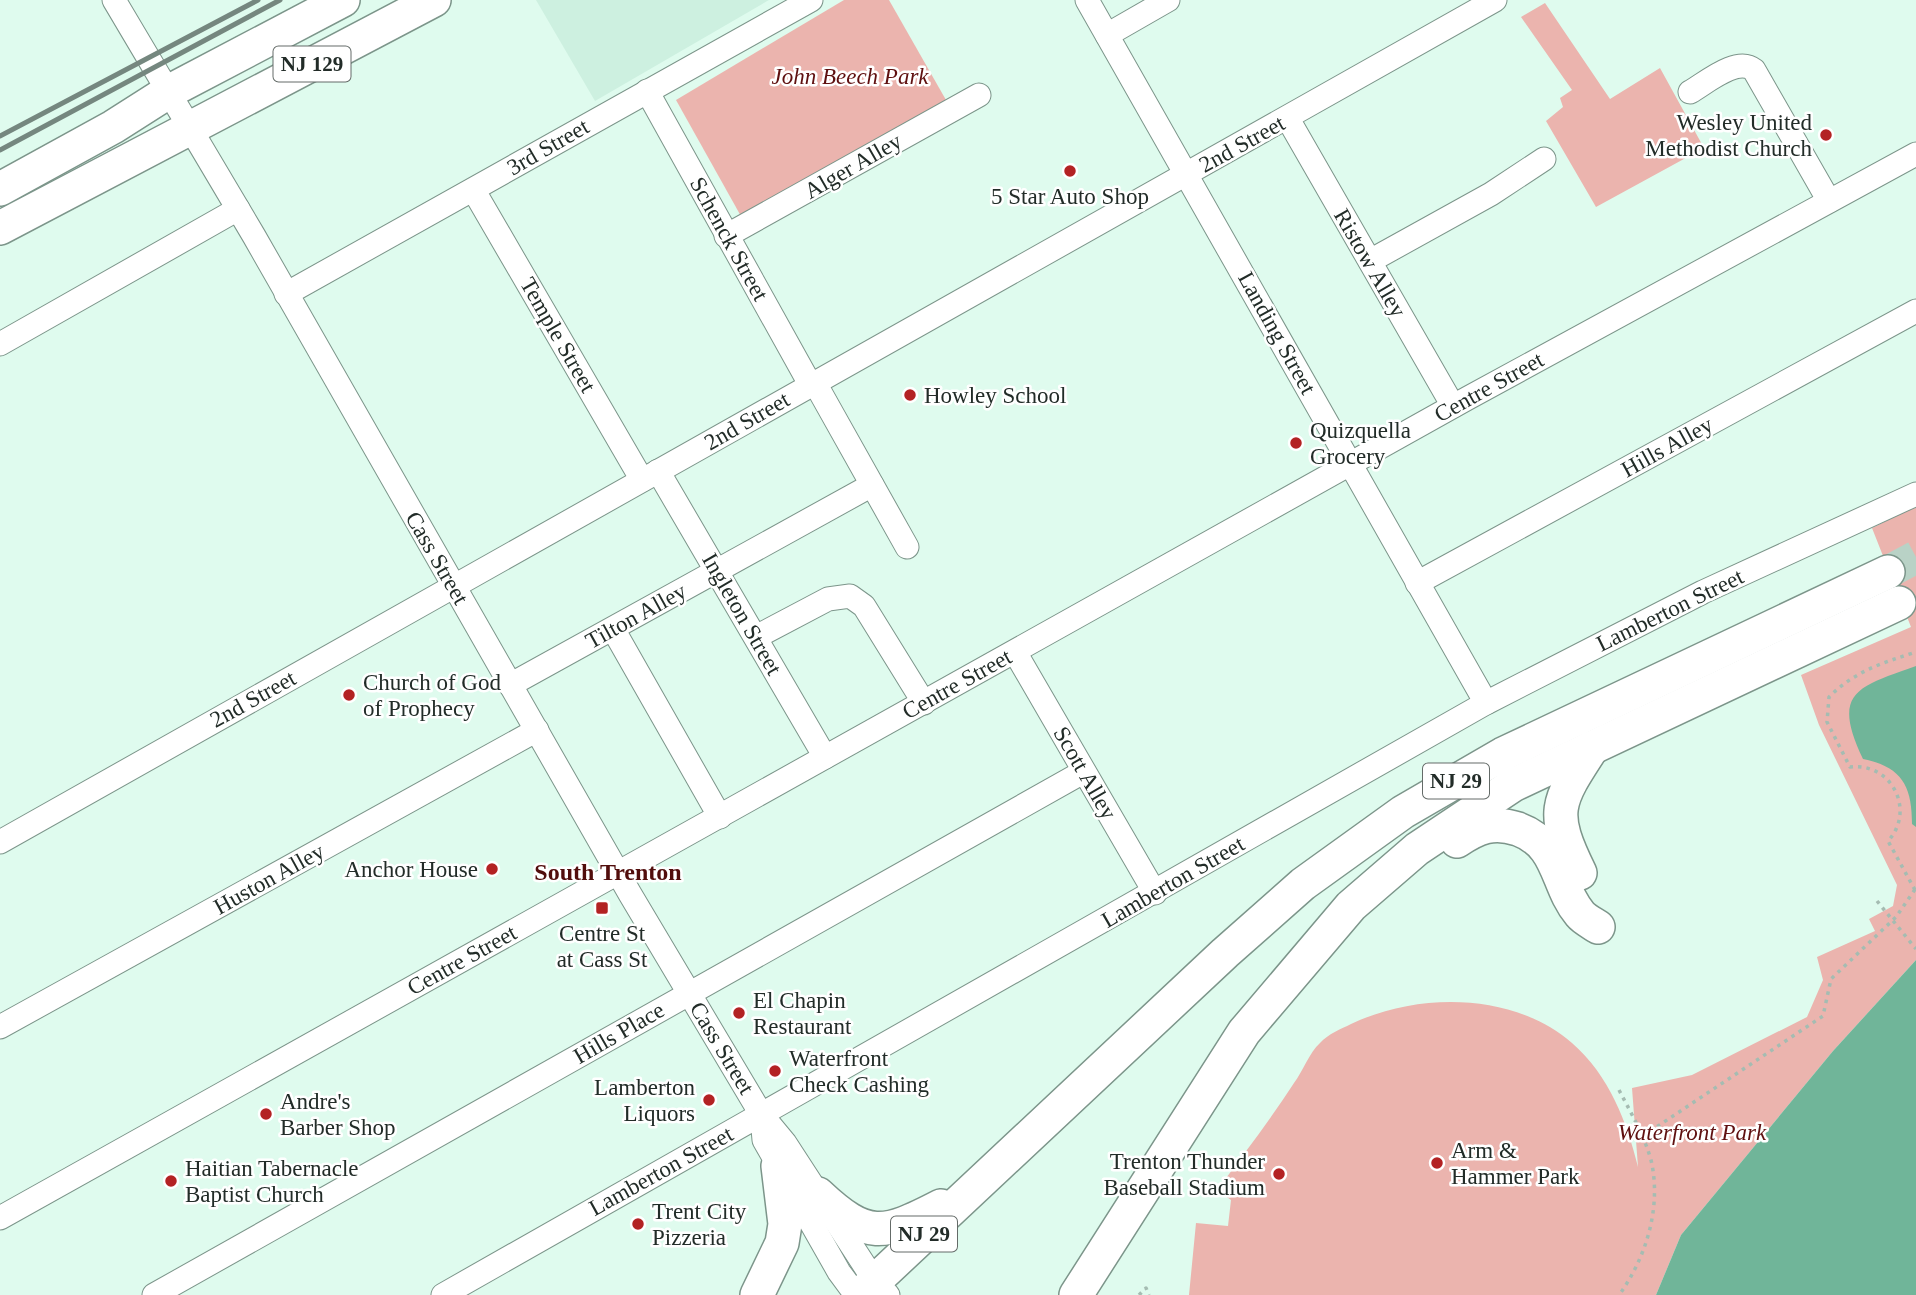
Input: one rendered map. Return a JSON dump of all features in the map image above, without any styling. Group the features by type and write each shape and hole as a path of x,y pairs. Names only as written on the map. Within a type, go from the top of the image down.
{"highway":[{"name":"NJ 129","path":"0,189 113,127 168,92 343,0"},
{"name":"NJ 129","path":"0,228 434,0"},
{"name":"NJ 29","path":"870,1291 974,1188 1284,901 1403,812 1503,754 1888,572"},
{"name":"NJ 29","path":"1076,1295 1244,1032 1351,906 1417,849 1513,785 1899,603"},
{"path":"1351,906 1395,887 1475,829 1495,823 1538,838 1552,856 1580,915 1598,927 1597,907 1574,860 1559,816 1561,799 1592,748"},
{"path":"757,1295 782,1244 785,1224 778,1166"},
{"path":"818,1194 843,1217 871,1229 906,1223 974,1188"}],"street":[{"name":"Cass Street","path":"114,0 238,209 619,873 761,1114 785,1143 818,1194 870,1291"},
{"name":"3rd Street","path":"286,294 474,191 810,0"},
{"name":"Landing Street","path":"1087,0 1486,703"},
{"path":"1107,35 1168,0"},
{"name":"2nd Street","path":"0,842 1288,119 1495,0"},
{"path":"1690,92 1739,65 1749,65 1829,201"},
{"name":"Schenck Street","path":"647,91 726,236 907,547"},
{"name":"Alger Alley","path":"726,236 979,95"},
{"name":"Ristow Alley","path":"1288,119 1453,406"},
{"name":"Centre Street","path":"1,1213 720,817 1453,406 1916,153"},
{"path":"1370,261 1491,194 1544,159"},
{"name":"Temple Street","path":"474,191 650,476"},
{"path":"0,344 238,209"},
{"name":"Hills Alley","path":"1417,583 1916,311"},
{"name":"Ingleton Street","path":"650,476 717,570 825,757"},
{"name":"Tilton Alley","path":"510,685 872,485"},
{"name":"Lamberton Street","path":"443,1295 1486,703 1703,592 1916,494"},
{"path":"756,637 828,600 850,596 864,606 924,703"},
{"path":"613,629 720,817"},
{"name":"Scott Alley","path":"1015,652 1155,893"},
{"name":"Huston Alley","path":"0,1027 537,730"},
{"name":"Hills Place","path":"154,1295 1083,772"},
{"name":"Cass Street","path":"761,1114 764,1140 778,1166 870,1291"}],"path":[{"path":"1643,1136 1823,1016 1831,979 1892,920 1916,889 1888,841 1895,835 1901,816 1900,793 1885,773 1864,765 1850,767 1827,722 1829,697 1845,681 1866,668 1916,652"},
{"path":"1877,901 1916,949"},
{"path":"1619,1090 1643,1136 1651,1163 1650,1233 1633,1276 1619,1295"},
{"path":"1139,1295 1146,1288 1149,1295"}],"shaded area":[{"path":"536,0 769,0 595,101"},
{"path":"1916,666 1916,827 1912,824 1910,799 1902,780 1887,767 1863,759 1849,719 1850,706 1855,695 1865,687"},
{"path":"1916,960 1916,1295 1656,1295 1681,1235 1833,1051"}],"green space":[{"name":"John Beech Park","path":"844,0 889,0 946,100 742,218 676,100"},
{"path":"1545,3 1610,99 1660,68 1704,148 1596,207 1546,121 1563,107 1560,98 1572,90 1521,17"},
{"name":"Arm & Hammer Park","path":"1916,506 1916,960 1833,1051 1681,1235 1656,1295 1189,1295 1196,1223 1228,1226 1231,1200 1217,1190 1276,1110 1316,1047 1331,1034 1351,1024 1406,1006 1465,1002 1522,1014 1548,1026 1585,1056 1606,1084 1622,1116 1638,1167 1632,1088 1692,1075 1807,1017 1823,980 1817,957 1875,931 1869,919 1893,906 1897,885 1819,725 1801,675 1911,627 1872,528"}],"tunnel":[{"path":"1888,572 1916,557"}],"railway":[{"path":"0,136 258,0"},
{"path":"0,150 280,0"}],"place":[{"name":"Wesley United Methodist Church","path":"1826,135"},
{"name":"5 Star Auto Shop","path":"1070,171"},
{"name":"Howley School","path":"910,395"},
{"name":"Quizquella Grocery","path":"1296,443"},
{"name":"Church of God of Prophecy","path":"349,695"},
{"name":"Anchor House","path":"492,869"},
{"name":"Centre St at Cass St","path":"602,908"},
{"name":"El Chapin Restaurant","path":"739,1013"},
{"name":"Waterfront Check Cashing","path":"775,1071"},
{"name":"Lamberton Liquors","path":"709,1100"},
{"name":"Andre's Barber Shop","path":"266,1114"},
{"name":"Arm & Hammer Park","path":"1437,1163"},
{"name":"Trenton Thunder Baseball Stadium","path":"1279,1174"},
{"name":"Haitian Tabernacle Baptist Church","path":"171,1181"},
{"name":"Trent City Pizzeria","path":"638,1224"}],"district":[{"name":"South Trenton","path":"608,872"}],"park label":[{"name":"Waterfront Park","path":"1692,1132"}]}
